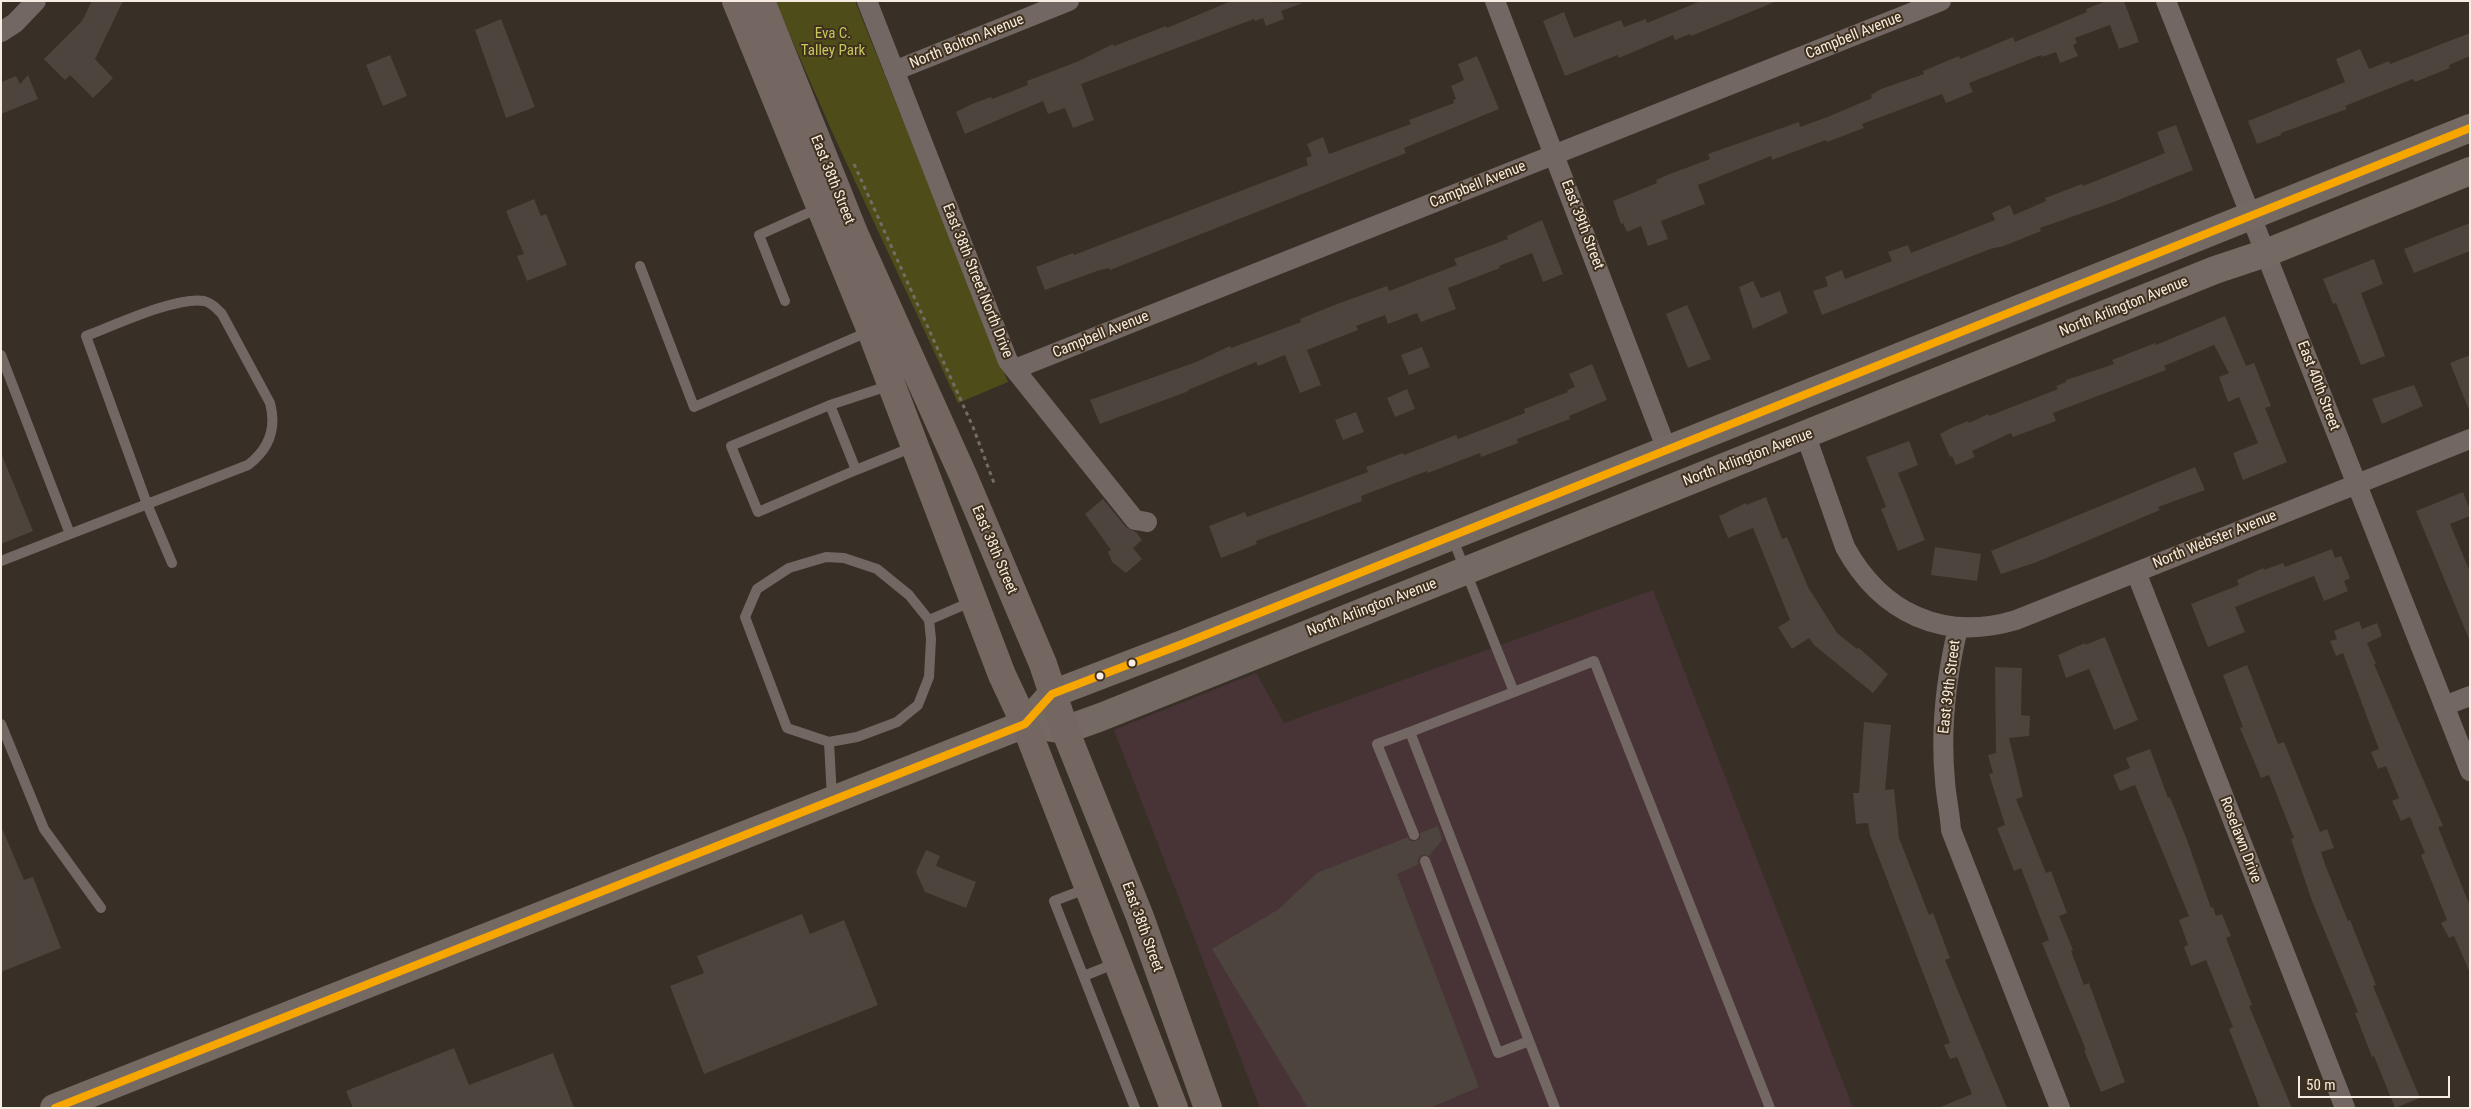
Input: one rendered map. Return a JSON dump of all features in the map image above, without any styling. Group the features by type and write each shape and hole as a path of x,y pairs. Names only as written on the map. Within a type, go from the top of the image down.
{"main road":[{"name":"East 38th Street","path":"736,1 892,384 1002,675 1025,724 1174,1108"},
{"name":"East 38th Street","path":"761,1 854,233 963,475 1043,664 1065,730 1140,917 1208,1108"},
{"path":"54,1108 1025,724 1052,694 1452,536 2470,128"},
{"name":"North Arlington Avenue","path":"1065,730 1466,572 1680,484 1806,436 2215,270 2266,252 2470,171"},
{"path":"1025,724 1065,730"}],"street":[{"path":"1,32 15,23 36,1"},
{"name":"East 38th Street North Drive","path":"867,1 1008,361 1135,520 1147,522"},
{"name":"North Bolton Avenue","path":"894,71 1069,1"},
{"name":"East 39th Street","path":"1495,1 1667,450"},
{"name":"Campbell Avenue","path":"1015,369 1940,1"},
{"name":"East 40th Street","path":"2166,1 2470,771"},
{"name":"East 39th Street","path":"1806,436 1844,547 1866,579 1887,600 1912,614 1929,622 1958,628 1949,675 1943,734 1945,782 1952,830 2060,1108"},
{"name":"North Webster Avenue","path":"1958,628 1991,626 2016,620 2470,439"},
{"name":"Roselawn Drive","path":"2136,572 2345,1108"},
{"path":"2444,706 2470,696"}],"lane":[{"path":"785,301 759,235 820,208"},
{"path":"640,266 694,407 871,331"},
{"path":"1,561 147,504 248,465 260,456 273,430 274,417 270,404 222,314 213,304 203,301 191,300 152,311 86,336 147,504 172,563"},
{"path":"1,355 70,534"},
{"path":"892,384 830,405 731,446 758,512 915,446"},
{"path":"830,405 856,470"},
{"path":"1452,536 1514,692"},
{"path":"826,557 844,558 877,569 909,595 929,620 931,638 929,677 918,705 897,722 857,737 830,742 787,728 745,617 757,589 789,568 826,557"},
{"path":"929,620 974,601"},
{"path":"1414,835 1377,744 1594,662 1770,1108"},
{"path":"1,724 44,829 101,908"},
{"path":"1410,732 1555,1108"},
{"path":"830,742 832,800"},
{"path":"1425,861 1498,1053 1529,1041"},
{"path":"1088,888 1054,901 1135,1108"},
{"path":"1084,976 1117,962"}],"shaded area":[{"path":"1653,590 1853,1108 1260,1108 1114,730 1256,673 1284,723"}],"green space":[{"name":"Eva C. Talley Park","path":"775,1 855,1 1008,382 958,403 834,136"}],"building":[{"path":"92,1 123,1 95,59 113,78 93,98 70,75 65,80 44,59 82,21"},
{"path":"1231,1 1303,3 1281,11 1284,19 1266,26 1263,18 1255,21 1254,19 1081,84 1094,120 1073,128 1065,108 1048,114 1043,101 965,134 956,112 972,104 991,97 992,99 1028,85 1027,81 1079,61 1113,44 1114,46 1166,26 1167,28"},
{"path":"1701,1 1775,2 1691,36 1690,34 1675,40 1673,35 1619,58 1618,55 1565,76 1543,21 1564,12 1574,38 1621,20 1624,27 1646,19 1647,23"},
{"path":"2106,1 2124,1 2139,42 2119,49 2110,25 2075,38 2077,43 2073,45 2078,56 2060,63 2056,52 2042,57 2041,55 1969,83 1973,92 1946,103 1942,94 1862,124 1864,128 1827,142 1826,140 1772,160 1771,156 1698,185 1705,204 1661,221 1668,239 1648,246 1641,226 1627,232 1623,223 1621,224 1613,201 1657,183 1656,180 1667,175 1710,159 1708,154 1799,122 1800,127 1830,116 1872,98 1871,95 1881,89 1924,74 1923,71 1959,56 1960,59 2013,37 2015,42 2087,12 2086,9"},
{"path":"501,19 535,107 506,118 475,30"},
{"path":"2470,33 2470,56 2449,65 2450,68 2415,82 2413,79 2345,106 2347,109 2281,133 2281,135 2257,144 2248,121 2345,82 2336,59 2360,49 2369,69 2389,61 2390,64"},
{"path":"390,55 407,96 383,106 366,65"},
{"path":"1477,56 1499,109 1404,148 1406,153 1110,270 1109,268 1097,271 1045,290 1036,267 1073,253 1074,255 1308,165 1306,158 1312,156 1307,144 1323,137 1329,154 1411,124 1409,120 1454,103 1453,100 1456,99 1451,86 1464,80 1458,64"},
{"path":"28,75 38,99 1,114 1,82 16,76 20,84"},
{"path":"2176,125 2193,170 2111,203 2040,228 2041,231 2004,246 1990,249 1822,315 1813,291 1828,286 1825,277 1842,270 1845,279 1892,261 1888,252 1908,245 1911,253 1995,220 1992,213 2010,205 2014,215 2046,201 2045,198 2082,184 2083,186 2165,153 2157,132"},
{"path":"534,199 541,216 546,214 567,265 527,281 517,256 524,254 506,211"},
{"path":"1542,220 1563,274 1543,282 1532,253 1499,266 1500,268 1448,288 1456,309 1421,322 1417,313 1388,324 1385,315 1356,326 1358,330 1307,350 1321,385 1300,393 1285,355 1258,366 1256,362 1189,391 1100,424 1090,400 1196,362 1230,346 1231,348 1301,322 1300,319 1337,304 1387,286 1389,291 1457,265 1454,259 1508,239 1507,236"},
{"path":"2470,223 2470,251 2414,273 2404,249"},
{"path":"2374,259 2383,284 2361,293 2385,356 2361,365 2336,303 2333,304 2323,279"},
{"path":"1753,281 1761,298 1780,291 1788,313 1753,329 1739,287"},
{"path":"1687,305 1711,359 1688,368 1666,314"},
{"path":"2225,316 2246,366 2254,363 2271,406 2265,408 2287,462 2243,480 2233,453 2258,443 2239,397 2228,402 2219,377 2229,373 2214,345 2164,366 2166,370 2053,413 2056,421 2013,437 2011,433 1972,451 1975,457 1956,465 1952,456 1950,457 1940,434 1951,428 1968,421 1969,423 1988,414 1989,416 2058,389 2056,386 2066,382 2066,380 2114,364 2112,360 2155,343 2156,345"},
{"path":"1422,347 1430,367 1409,375 1401,355"},
{"path":"2470,355 2470,410 2469,410 2450,363"},
{"path":"1592,364 1607,400 1569,416 1570,419 1517,439 1518,443 1481,457 1480,453 1361,496 1362,501 1256,541 1257,544 1221,558 1209,526 1245,512 1247,517 1368,472 1366,467 1403,453 1404,455 1456,435 1458,439 1525,413 1524,409 1568,392 1567,390 1575,387 1569,374"},
{"path":"2414,385 2423,406 2382,424 2372,399"},
{"path":"1407,389 1415,409 1395,417 1387,398"},
{"path":"1356,412 1364,432 1343,440 1335,420"},
{"path":"1909,441 1918,465 1898,473 1925,540 1898,551 1881,509 1886,507 1866,457"},
{"path":"1,453 33,531 1,544"},
{"path":"2195,467 2205,490 2158,507 2160,510 2037,562 2001,574 1991,551"},
{"path":"2463,492 2470,510 2470,516 2450,524 2470,572 2469,639 2416,511"},
{"path":"1766,497 1782,539 1787,537 1808,587 1837,633 1857,649 1858,647 1888,674 1873,693 1814,645 1809,638 1792,649 1778,627 1790,620 1753,528 1728,538 1719,516 1746,503 1746,505"},
{"path":"1103,499 1126,527 1136,532 1142,540 1133,548 1142,559 1126,573 1112,562 1108,552 1111,550 1085,514"},
{"path":"1935,547 1981,554 1977,581 1931,575"},
{"path":"2332,549 2335,558 2341,556 2350,578 2344,581 2348,591 2324,601 2314,576 2235,607 2245,632 2208,647 2191,604 2239,585 2237,580 2263,568 2264,570 2283,563 2285,567"},
{"path":"2359,621 2362,629 2377,623 2382,636 2367,643 2376,664 2374,664 2443,826 2438,827 2470,906 2470,973 2454,936 2449,938 2441,923 2447,920 2421,855 2425,853 2410,817 2401,821 2392,801 2399,798 2386,766 2378,769 2371,752 2379,749 2343,653 2336,656 2330,641 2337,639 2334,631"},
{"path":"2105,637 2138,720 2114,730 2089,669 2066,678 2058,655 2085,643 2085,645"},
{"path":"2247,665 2278,744 2284,742 2320,832 2327,829 2334,848 2321,852 2326,867 2348,921 2350,920 2376,985 2373,986 2420,1098 2395,1108 2374,1056 2372,1057 2355,1013 2358,1012 2312,901 2291,839 2294,838 2269,775 2261,778 2240,728 2243,727 2223,675"},
{"path":"1995,667 2022,668 2021,715 2030,716 2029,736 2009,738 2023,797 2016,799 2046,873 2051,871 2067,913 2059,916 2073,950 2071,951 2084,985 2089,983 2125,1082 2101,1092 2084,1050 2086,1050 2042,943 2049,940 2021,868 2014,871 1997,828 2005,825 1989,774 1993,773 1988,755 1996,753"},
{"path":"1864,722 1891,725 1885,790 1894,789 1899,838 1929,915 1933,913 1950,958 1945,960 2007,1108 1938,1108 1972,1094 1957,1057 1950,1059 1944,1045 1950,1043 1870,835 1868,823 1856,824 1853,793 1859,793"},
{"path":"2150,749 2168,798 2170,797 2187,840 2211,908 2213,907 2216,916 2222,914 2231,936 2226,938 2252,1005 2249,1006 2292,1108 2260,1108 2229,1029 2233,1027 2206,960 2191,966 2184,947 2188,945 2179,920 2189,916 2135,785 2120,791 2113,775 2130,768 2126,758"},
{"path":"1,826 24,880 33,877 61,948 1,972"},
{"path":"1438,826 1442,840 1429,856 1422,855 1418,859 1419,864 1397,874 1479,1087 1430,1108 1308,1108 1212,949 1279,909 1317,873 1408,837 1410,841 1416,841 1420,839 1420,833"},
{"path":"926,850 940,856 936,866 976,882 966,908 925,892 916,872"},
{"path":"802,914 810,934 844,920 878,1005 704,1074 670,986 704,973 697,956"},
{"path":"454,1048 469,1085 553,1053 574,1108 353,1108 346,1091"}],"transit line":[{"path":"55,1108 1025,724 1052,694 1185,643 2470,128"}]}
